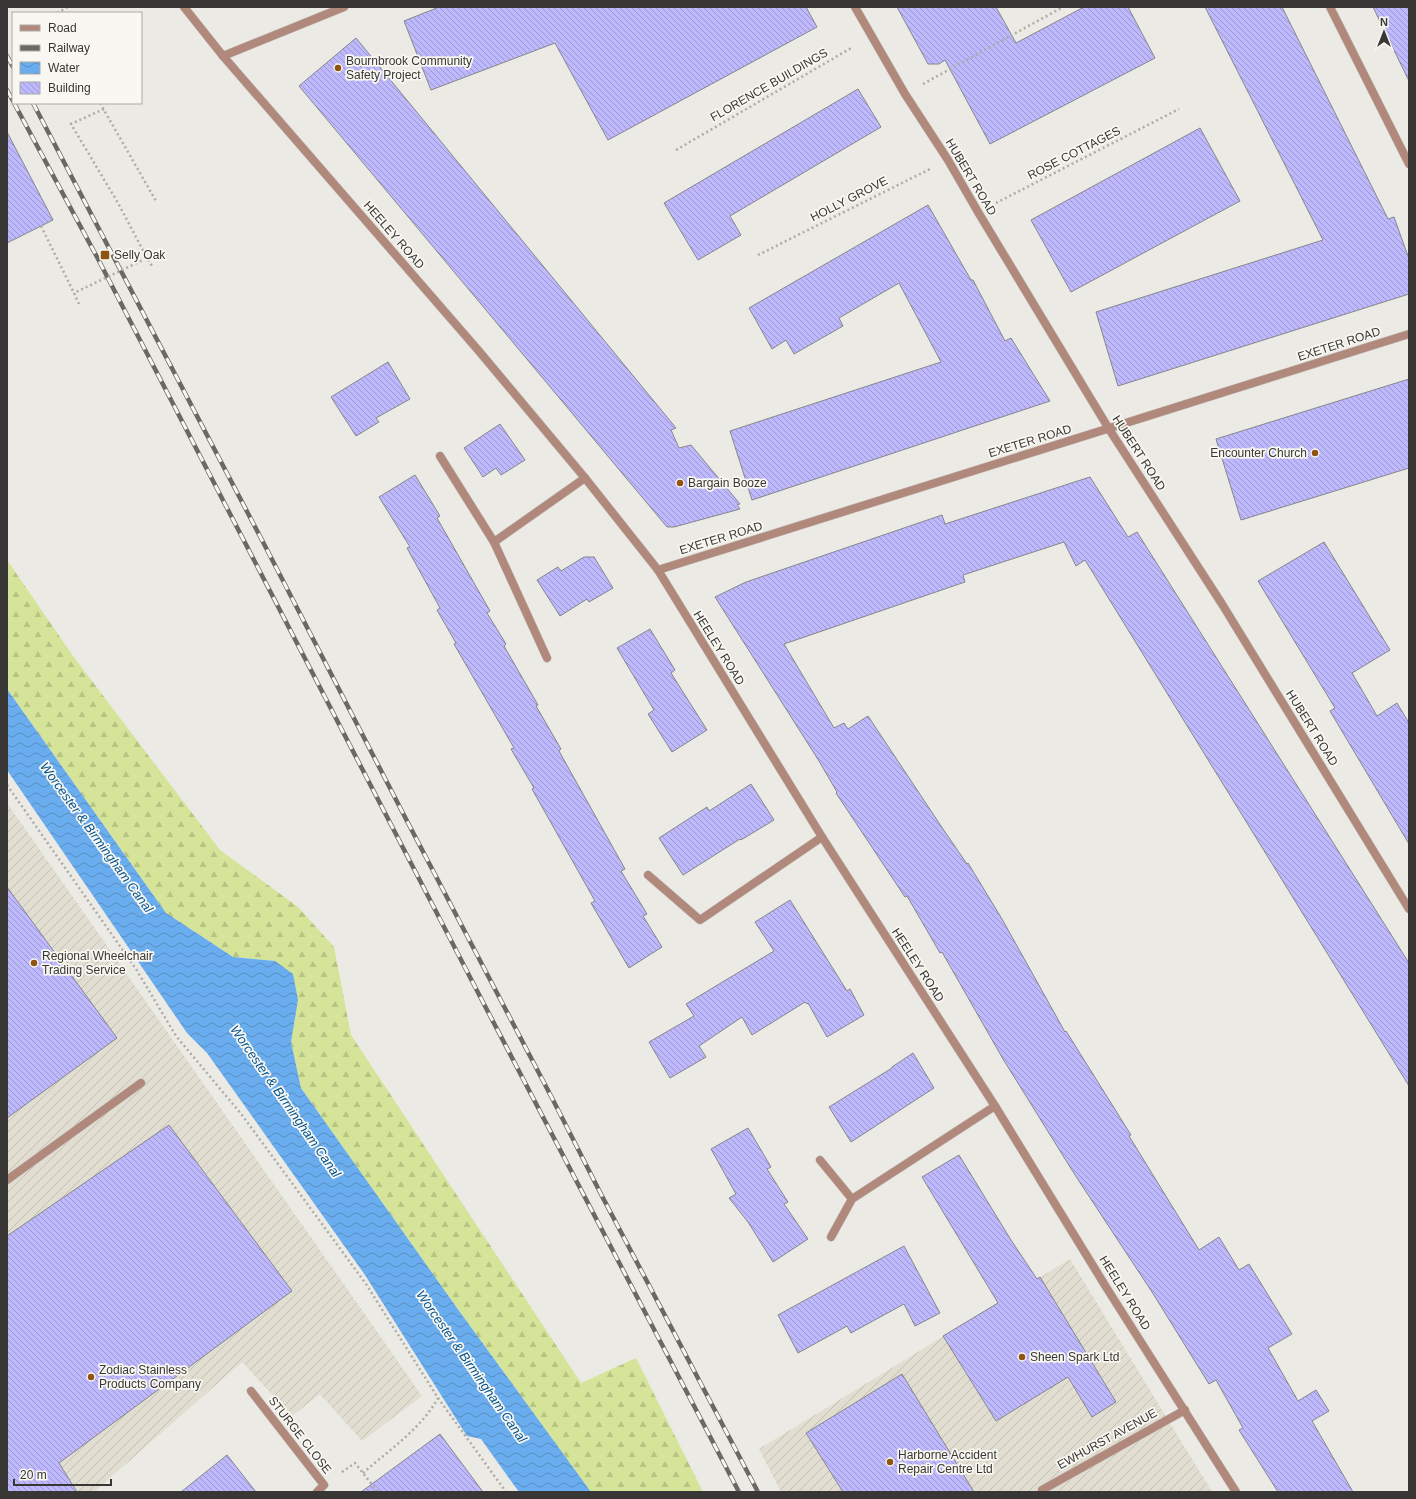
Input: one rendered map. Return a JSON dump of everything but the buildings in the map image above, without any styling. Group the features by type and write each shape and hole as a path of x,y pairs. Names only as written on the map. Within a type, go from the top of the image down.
{"street":[{"name":"HEELEY ROAD","path":"184,7 223,56 478,350 585,478 658,570 822,837 995,1106 1106,1287 1236,1492"},
{"path":"223,56 344,7"},
{"name":"HUBERT ROAD","path":"855,7 905,94 948,160 1109,429 1222,604 1409,909"},
{"path":"1330,7 1409,164"},
{"name":"EXETER ROAD","path":"658,570 1409,334"},
{"path":"440,456 494,542 547,658"},
{"path":"494,542 585,478"},
{"path":"648,875 700,920 822,837"},
{"path":"7,1180 141,1083"},
{"path":"831,1237 852,1199 995,1106"},
{"path":"820,1160 852,1199"},
{"name":"STURGE CLOSE","path":"251,1391 324,1486 316,1492"},
{"name":"EWHURST AVENUE","path":"1042,1490 1184,1410"}],"path":[{"path":"59,12 68,7"},
{"path":"905,94 1063,7"},
{"name":"FLORENCE BUILDINGS","path":"676,150 871,36"},
{"path":"101,104 156,201"},
{"path":"104,109 71,124 118,203 152,266"},
{"name":"ROSE COTTAGES","path":"978,212 1179,109"},
{"name":"HOLLY GROVE","path":"758,255 948,160"},
{"path":"41,226 79,304"},
{"path":"74,293 147,258"},
{"path":"7,785 136,969 176,1036 242,1115 366,1284 438,1398 506,1492"},
{"path":"363,1472 421,1422 431,1410 438,1398"},
{"path":"324,1486 355,1463 378,1492"}],"shaded area":[{"path":"7,803 422,1396 362,1441 320,1394 292,1416 242,1362 94,1492 7,1492"},
{"path":"1070,1259 1212,1492 781,1492 759,1449"}],"green space":[{"path":"7,560 73,656 220,850 298,907 334,947 351,1035 581,1383 636,1358 703,1492 591,1492 457,1308 301,1088 291,1042 298,1000 275,961 233,957 166,913 7,689"}],"water":[{"name":"Worcester & Birmingham Canal","path":"7,689 166,913 233,957 275,961 293,974 298,1000 291,1042 301,1088 457,1308 591,1492 519,1492 481,1439 467,1436 365,1275 207,1053 187,1033 7,770"}],"railway":[{"path":"7,56 12,65"},
{"path":"7,90 12,99"},
{"path":"15,104 97,257 486,1008 739,1492"},
{"path":"34,104 263,542 603,1198 758,1492"}],"place":[{"name":"Bournbrook Community Safety Project","path":"338,68"},
{"name":"Selly Oak","path":"105,255"},
{"name":"Encounter Church","path":"1315,453"},
{"name":"Bargain Booze","path":"680,483"},
{"name":"Regional Wheelchair Trading Service","path":"34,963"},
{"name":"Sheen Spark Ltd","path":"1022,1357"},
{"name":"Zodiac Stainless Products Company","path":"91,1377"},
{"name":"Harborne Accident Repair Centre Ltd","path":"890,1462"}]}
